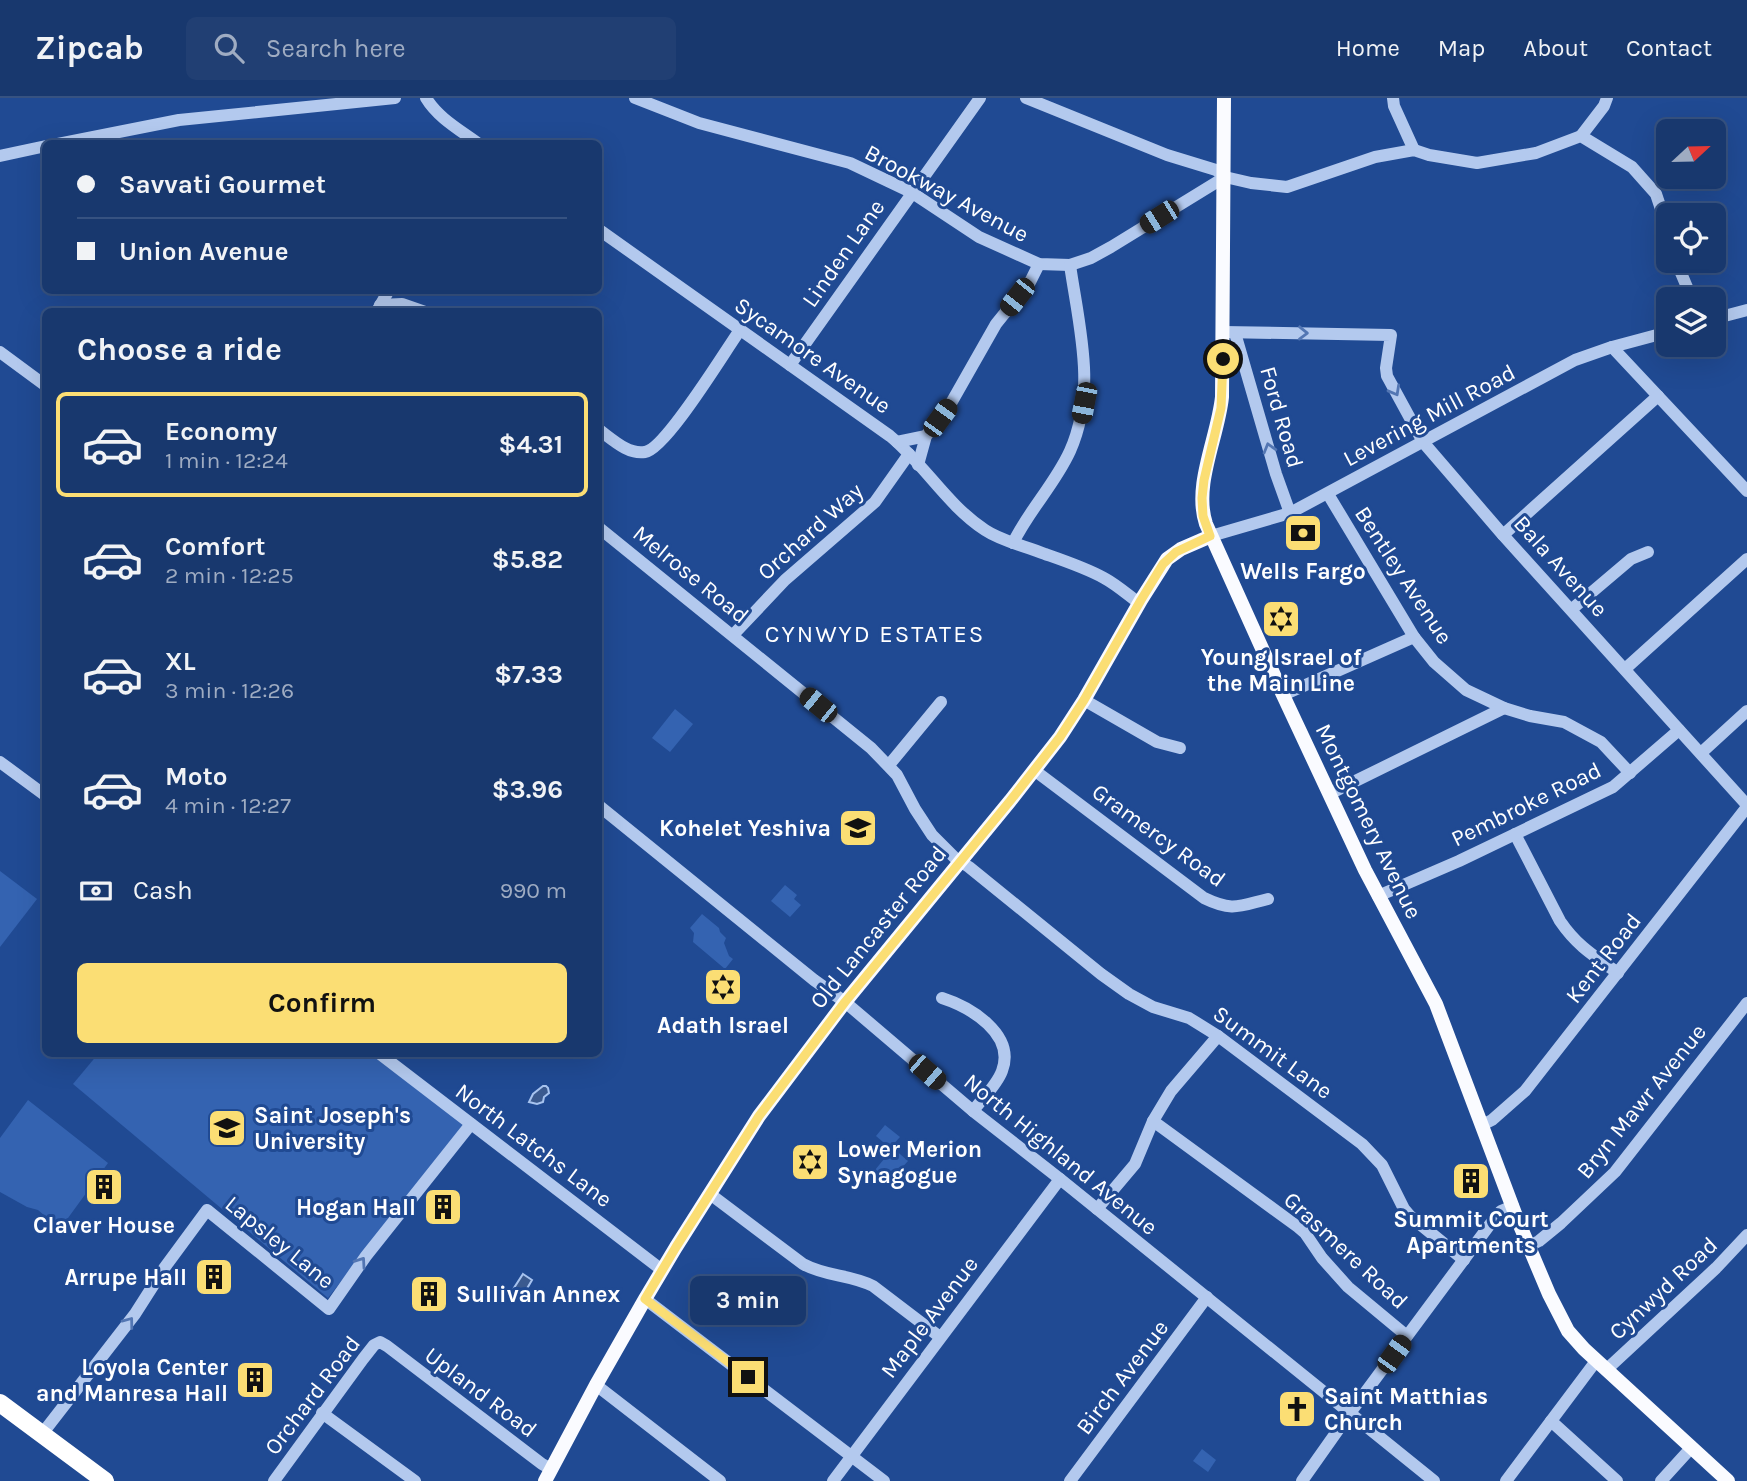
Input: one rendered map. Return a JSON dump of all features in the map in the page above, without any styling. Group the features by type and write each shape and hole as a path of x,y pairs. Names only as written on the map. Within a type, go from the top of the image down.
{"highway":[{"path":"0,1403 105,1481"}],"main road":[{"name":"Montgomery Avenue","path":"1224,98 1229,333 1221,408 1202,498 1203,516 1210,536 1378,897 1436,1004 1513,1206 1564,1325 1573,1338 1601,1365 1728,1481"},
{"name":"Old Lancaster Road","path":"548,1475 662,1270 759,1116 845,1002 1060,737 1139,603 1171,555 1210,536"}],"street":[{"path":"78,140 179,120 395,98"},
{"path":"425,98 442,117 474,140"},
{"path":"440,98 438,106 442,117"},
{"name":"Brookway Avenue","path":"635,98 699,123 850,163 912,192 979,237 1038,264 1070,265 1091,258 1225,177"},
{"name":"Linden Lane","path":"790,365 979,98"},
{"path":"1027,98 1167,155 1216,170 1225,177 1287,187 1375,157 1414,150 1477,163 1536,153 1581,136 1607,98"},
{"path":"1393,98 1414,150"},
{"path":"1581,136 1632,167 1656,194 1659,203"},
{"path":"0,156 42,147"},
{"name":"Sycamore Avenue","path":"602,232 897,442 963,513 989,533 1105,578 1139,603"},
{"path":"918,465 926,436 950,405 996,324 1030,282 1038,264"},
{"path":"1013,542 1061,468 1080,424 1085,388 1085,359 1070,265"},
{"path":"395,294 402,304 414,308"},
{"path":"379,308 402,304"},
{"path":"1726,316 1747,310"},
{"path":"602,432 634,452 652,450 674,426 740,330"},
{"name":"Bala Avenue","path":"1229,333 1391,335 1387,376 1423,442 1747,806"},
{"name":"Ford Road","path":"1229,333 1290,513"},
{"name":"Levering Mill Road","path":"1210,536 1290,513 1575,360 1656,335"},
{"path":"1612,347 1747,491"},
{"path":"0,352 42,383"},
{"path":"1503,535 1658,396"},
{"path":"897,442 926,436"},
{"name":"Orchard Way","path":"733,635 785,580 875,502 909,454"},
{"name":"Bentley Avenue","path":"1328,494 1414,637 1434,662 1466,690 1504,708 1564,722 1601,742 1630,772"},
{"name":"Melrose Road","path":"602,530 889,765 932,835 961,861"},
{"path":"1572,609 1631,559 1648,552"},
{"path":"1625,669 1747,559"},
{"path":"1283,695 1414,637"},
{"path":"1084,700 1157,742 1180,748"},
{"path":"889,765 941,702"},
{"path":"1329,794 1504,708"},
{"path":"1701,754 1747,711"},
{"name":"Pembroke Road","path":"1378,897 1613,787 1679,730"},
{"path":"0,762 42,793"},
{"name":"Gramercy Road","path":"1034,770 1204,898 1232,908 1268,900"},
{"name":"Kent Road","path":"1482,1125 1492,1120 1525,1091 1747,806"},
{"name":"North Highland Avenue","path":"602,808 814,980 845,1002 973,1111 1434,1481"},
{"path":"1516,834 1569,934 1580,947 1618,973"},
{"name":"Summit Lane","path":"961,861 1101,974 1153,1007 1189,1018 1218,1036 1362,1144 1382,1165 1410,1216 1464,1260"},
{"path":"942,998 969,1011 991,1027 1003,1046 1001,1074 973,1111"},
{"name":"Bryn Mawr Avenue","path":"1529,1246 1561,1223 1615,1172 1747,1003"},
{"path":"1097,1209 1135,1164 1153,1121 1176,1084 1218,1036"},
{"name":"North Latchs Lane","path":"384,1057 662,1270"},
{"name":"Grasmere Road","path":"1153,1121 1298,1227 1349,1287 1408,1336"},
{"name":"Lapsley Lane","path":"42,1434 135,1314 207,1210 329,1309 366,1256 471,1124"},
{"name":"Maple Avenue","path":"833,1481 1059,1178"},
{"path":"710,1194 803,1264 816,1271 861,1280 873,1286 940,1337"},
{"path":"1303,1481 1350,1413 1501,1211 1513,1206"},
{"name":"Cynwyd Road","path":"1506,1481 1551,1421 1601,1365 1716,1268 1747,1235"},
{"name":"Birch Avenue","path":"1070,1481 1207,1297"},
{"path":"645,1299 884,1481"},
{"name":"Orchard Road","path":"274,1481 374,1345 380,1342 387,1346"},
{"name":"Upland Road","path":"387,1346 542,1464 548,1475"},
{"path":"596,1385 715,1480"},
{"path":"323,1413 415,1481"},
{"path":"1551,1421 1618,1481"},
{"path":"1661,1481 1691,1448"}],"shaded area":[{"path":"675,709 693,724 670,752 652,738"},
{"path":"0,871 37,899 0,947"},
{"path":"785,885 797,895 794,899 801,905 790,917 771,901"},
{"path":"702,914 719,928 726,938 724,943 733,959 725,969 693,942 694,933 690,928"},
{"path":"96,1057 374,1057 464,1124 328,1298 73,1084"},
{"path":"543,1086 548,1088 549,1093 543,1102 529,1102 533,1094"},
{"path":"28,1100 108,1163 60,1229 38,1210 0,1192 0,1138"},
{"path":"885,1125 900,1137 890,1148 876,1136"},
{"path":"893,1148 908,1161 889,1182 878,1183 871,1175"},
{"path":"523,1274 532,1280 522,1297 512,1291"},
{"path":"1202,1449 1216,1460 1208,1472 1193,1461"}],"place":[{"name":"Wells Fargo","path":"1303,533"},
{"name":"Young Israel of the Main Line","path":"1281,619"},
{"name":"Kohelet Yeshiva","path":"858,828"},
{"name":"Adath Israel","path":"723,987"},
{"name":"Saint Joseph's University","path":"227,1128"},
{"name":"Lower Merion Synagogue","path":"810,1162"},
{"name":"Summit Court Apartments","path":"1471,1181"},
{"name":"Claver House","path":"104,1187"},
{"name":"Hogan Hall","path":"443,1207"},
{"name":"Arrupe Hall","path":"214,1277"},
{"name":"Sullivan Annex","path":"429,1294"},
{"name":"Loyola Center and Manresa Hall","path":"255,1380"},
{"name":"Saint Matthias Church","path":"1297,1409"}],"district":[{"name":"CYNWYD ESTATES","path":"875,634"}],"route":[{"path":"748,1377 645,1299 759,1116 845,1002 1060,737 1163,564 1181,549 1210,536 1203,516 1202,498 1221,408 1223,359"}]}
